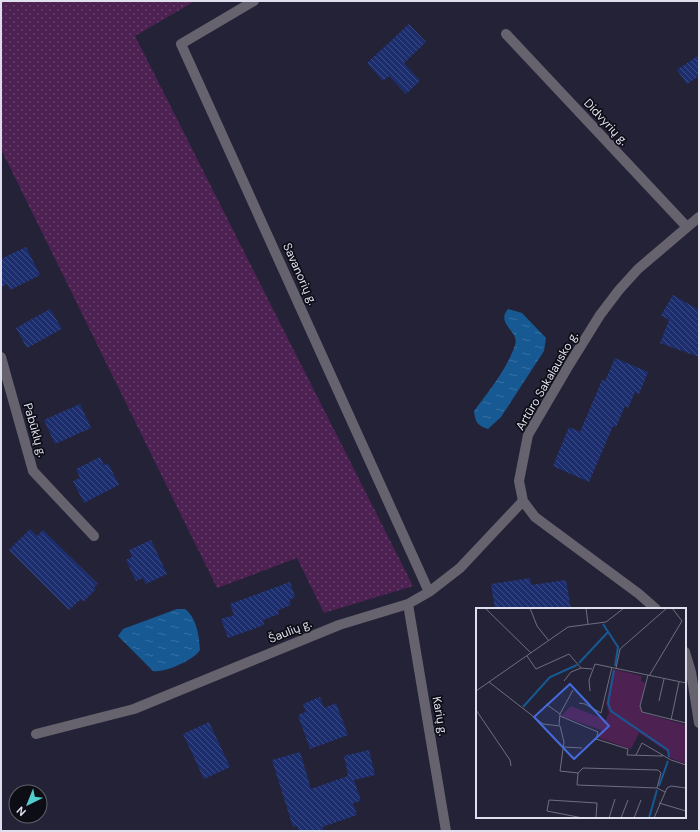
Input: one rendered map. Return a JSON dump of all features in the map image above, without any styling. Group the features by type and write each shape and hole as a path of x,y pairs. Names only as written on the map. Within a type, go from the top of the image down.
{"street":[{"name":"Savanorių g.","path":"254,1 181,44 429,592"},
{"name":"Didvyrių g.","path":"506,34 687,227"},
{"name":"Artūro Sakalausko g.","path":"655,608 639,594 535,517 523,502 519,481 528,435 600,315 619,290 638,269 699,217"},
{"name":"Pabūklų g.","path":"1,357 33,471 94,536"},
{"name":"Šaulių g.","path":"36,734 134,709 339,625 408,604 429,592 460,568 523,502"},
{"name":"Karių g.","path":"408,604 446,831"},
{"path":"686,655 691,672 699,723"}],"shaded area":[{"path":"1,1 195,1 135,36 413,586 324,613 297,558 217,588 1,149"}],"water":[{"path":"508,309 522,313 546,338 544,351 501,417 488,429 477,423 474,411 507,363 515,345 516,340 504,319"},
{"path":"177,609 185,609 195,622 200,650 186,662 165,670 153,671 118,636 123,629"}],"building":[{"path":"409,24 426,42 404,63 420,81 406,94 389,76 383,81 367,63"},
{"path":"699,55 699,76 687,84 677,70"},
{"path":"26,247 40,275 10,290 7,284 1,287 1,259"},
{"path":"673,295 699,310 699,357 660,343 669,320 661,315"},
{"path":"50,309 62,329 27,348 16,328"},
{"path":"615,358 648,372 639,394 635,392 628,408 625,406 616,427 613,426 589,482 553,466 569,427 580,432 602,380 605,381"},
{"path":"80,404 91,428 55,444 44,420"},
{"path":"100,457 104,465 108,463 119,485 84,503 73,481 80,478 76,469"},
{"path":"30,529 37,536 43,530 98,584 94,587 96,589 83,602 81,599 69,610 9,550"},
{"path":"151,540 167,574 146,584 143,578 136,581 126,560 132,557 129,550"},
{"path":"530,578 531,585 566,580 571,608 495,608 491,584"},
{"path":"290,582 295,597 289,600 291,605 278,610 279,614 263,620 264,625 228,638 221,619 234,615 230,604"},
{"path":"320,697 324,708 336,703 348,735 310,749 298,715 306,712 303,704"},
{"path":"209,722 230,767 204,779 183,734"},
{"path":"369,750 375,775 354,780 361,801 353,803 357,815 322,827 324,831 299,831 297,826 293,827 272,760 300,752 311,789 348,776 344,756"}]}
